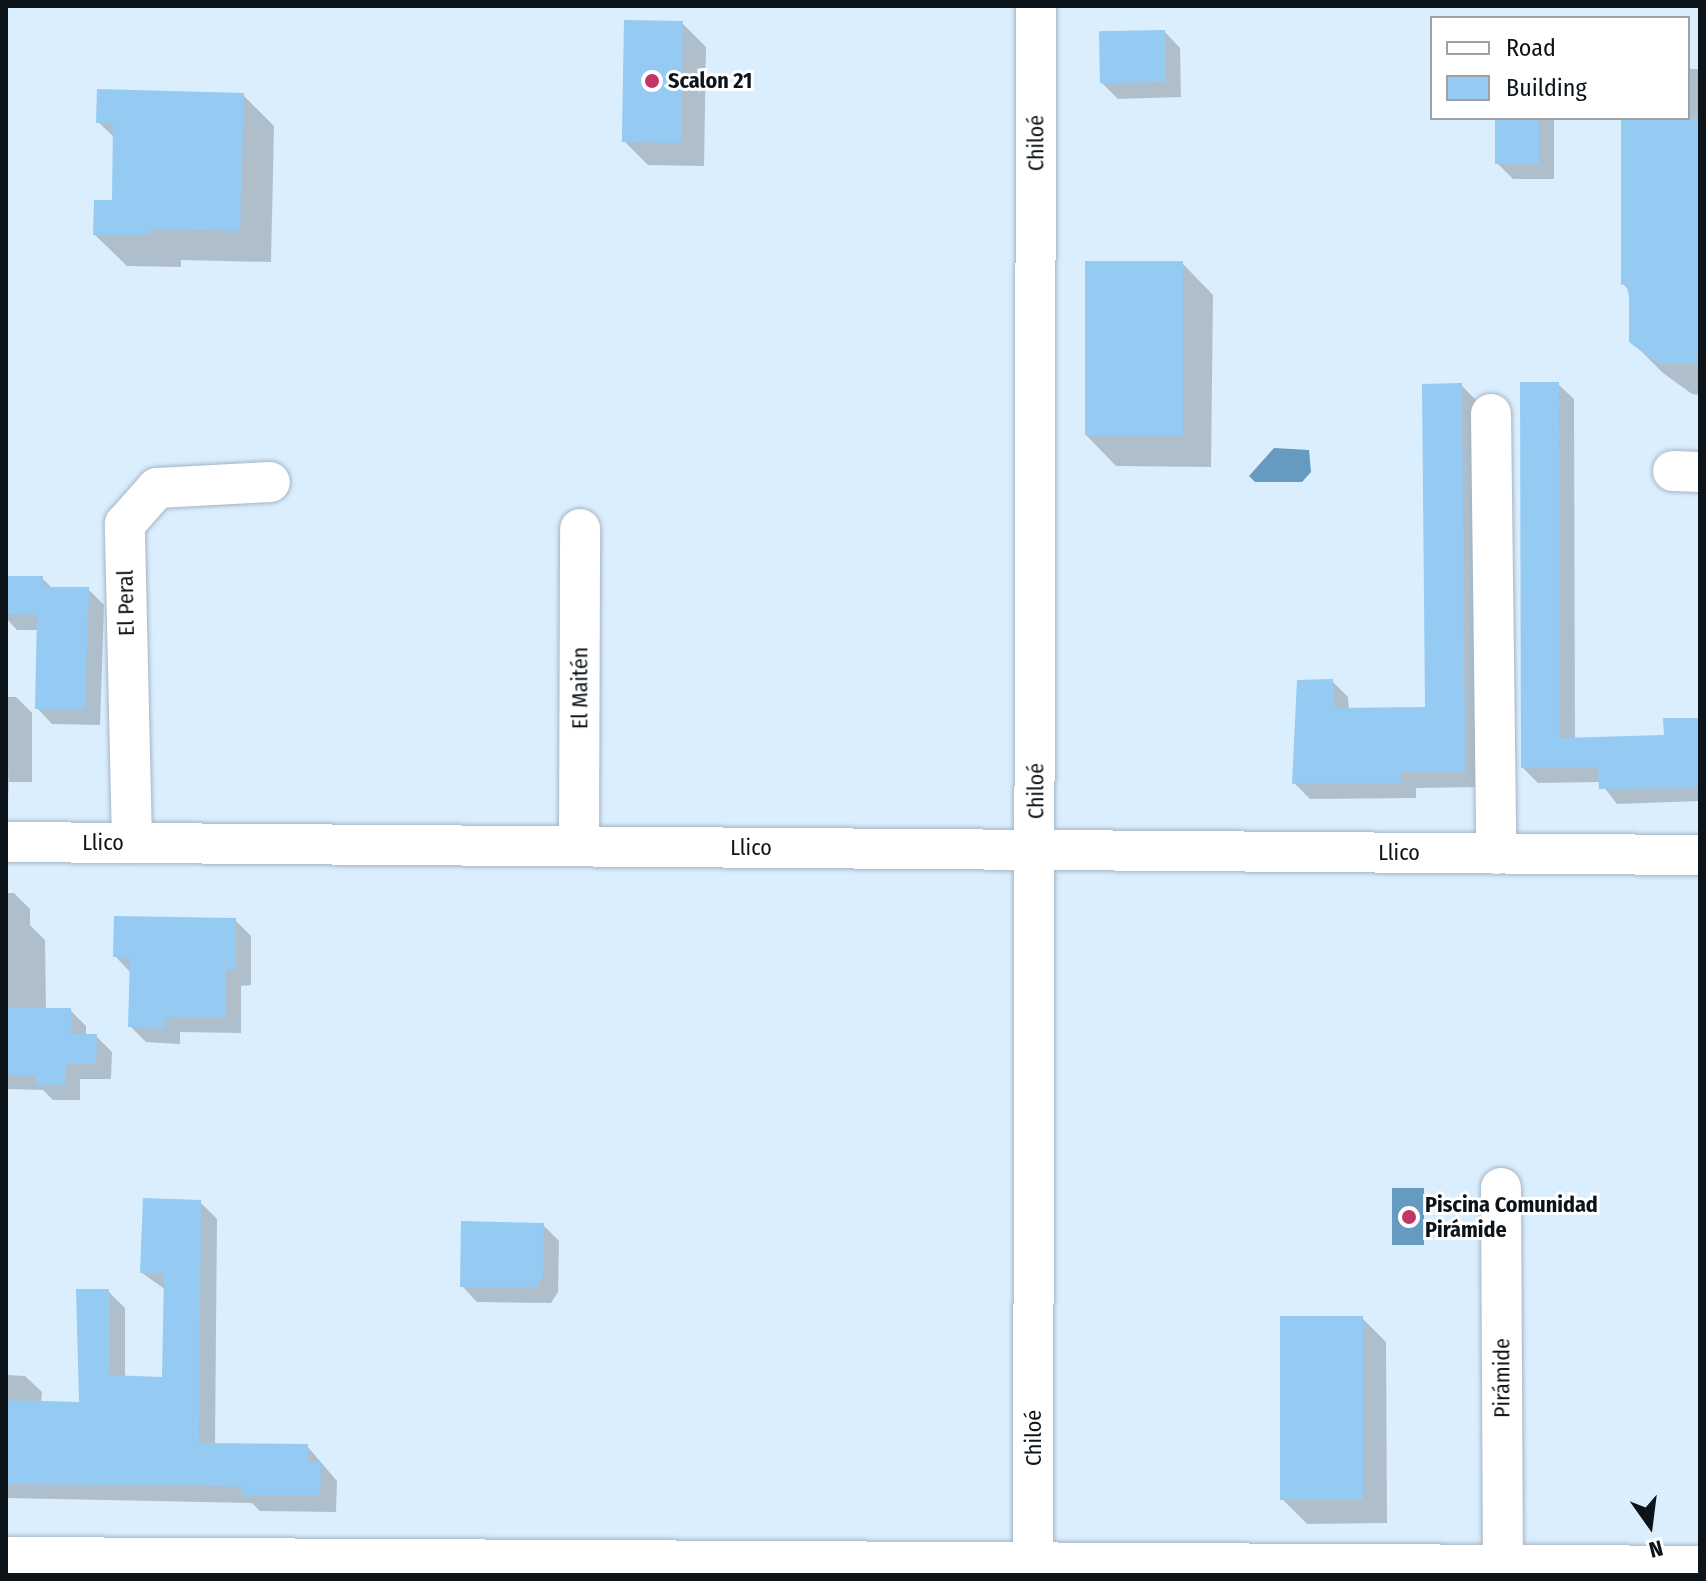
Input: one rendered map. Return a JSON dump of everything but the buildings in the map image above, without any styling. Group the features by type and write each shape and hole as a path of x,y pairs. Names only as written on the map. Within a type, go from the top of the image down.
{"street":[{"name":"Chiloé","path":"1033,1570 1036,6"},
{"path":"1491,414 1496,854"},
{"name":"El Peral","path":"132,843 125,524 157,488 270,482"},
{"name":"El Maitén","path":"579,846 580,529"},
{"name":"Llico","path":"6,842 1700,855"},
{"name":"Pirámide","path":"1501,1188 1503,1567"},
{"path":"6,1557 1033,1570 1700,1566"}],"water":[{"path":"1274,448 1309,450 1311,472 1302,482 1255,482 1249,476"},
{"name":"Piscina Comunidad Pirámide","path":"1392,1188 1424,1188 1424,1245 1392,1245"}],"place":[{"name":"Scalon 21","path":"652,81"},
{"name":"Piscina Comunidad Pirámide","path":"1409,1217"}]}
